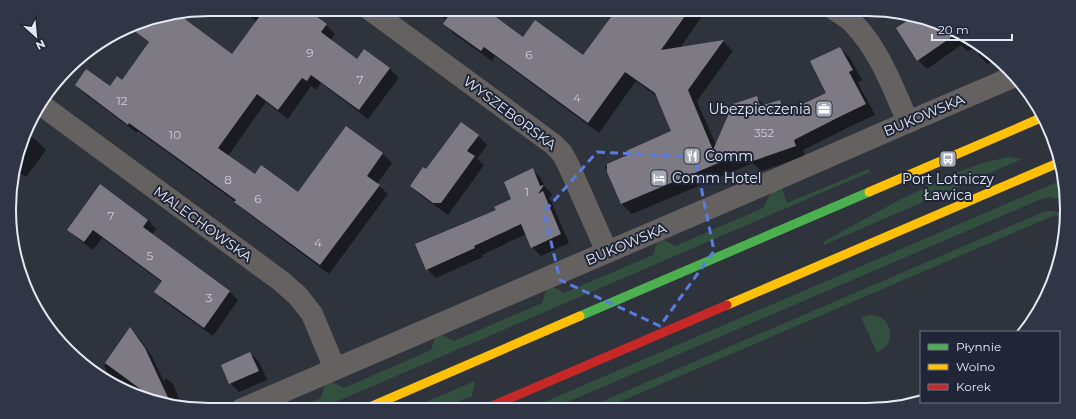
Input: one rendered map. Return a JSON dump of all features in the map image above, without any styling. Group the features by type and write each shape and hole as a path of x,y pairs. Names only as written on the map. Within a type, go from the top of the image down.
{"main road":[{"path":"379,403 1037,119"},
{"path":"499,403 1054,165"}],"street":[{"name":"WYSZEBORSKA","path":"379,16 553,144 562,153 607,252"},
{"path":"844,16 854,23 870,44 882,65 908,122"},
{"name":"BUKOWSKA","path":"256,403 1009,79"},
{"name":"MALECHOWSKA","path":"45,108 280,281 298,296 312,314 335,369"}],"highlighted area":[{"path":"597,152 695,157 714,251 660,326 560,280 544,212"}],"green space":[{"path":"1008,157 1022,159 824,245 823,242 901,199 958,172 983,163"},
{"path":"869,169 870,172 333,403 309,403 321,398 325,385 332,382 344,388 431,350 435,338 443,335 454,341 542,303 546,290 554,287 564,293 653,255 657,243 664,240 675,246 763,208 771,193 782,189 787,203"},
{"path":"1058,182 1060,199 1049,197 1039,200 565,403 542,403"},
{"path":"1055,211 1060,213 1060,217 1055,215 617,403 598,403 1041,213"},
{"path":"871,315 886,321 890,332 889,342 877,353 861,317"},
{"path":"475,381 472,396 455,403 423,403"}],"building":[{"path":"260,16 316,16 327,24 321,32 357,59 364,49 390,68 359,110 311,75 307,81 302,78 278,110 257,94 218,148 255,174 261,165 298,192 346,126 383,153 367,176 380,185 320,265 234,202 236,200 129,123 128,125 75,85 86,69 110,86 117,76 122,80 149,42 136,32 138,30 172,20 184,18 232,54"},
{"path":"448,16 494,16 523,37 535,20 583,55 612,16 685,16 661,50 724,40 688,90 713,150 733,104 757,96 760,106 780,100 784,113 826,93 810,61 840,47 853,70 849,72 866,104 794,140 796,146 750,162 747,151 621,204 607,172 607,164 630,154 626,151 671,131 655,93 625,72 588,123 484,47 481,51 443,24"},
{"path":"907,21 929,26 953,36 917,61 896,28"},
{"path":"461,122 479,135 467,151 475,156 441,203 433,203 410,186 423,167 426,169"},
{"path":"533,168 540,186 544,185 538,194 543,191 561,234 531,248 521,224 474,246 475,248 426,270 415,244 496,210 494,207 511,199 504,182"},
{"path":"100,184 148,220 143,227 230,291 204,328 154,292 162,281 93,230 84,242 67,230"},
{"path":"130,327 145,348 168,398 144,392 105,363"},
{"path":"250,352 259,371 229,384 221,365"}],"traffic: fast":[{"path":"580,316 869,192"}],"traffic: slow":[{"path":"869,192 1037,119"},
{"path":"727,305 1054,165"},
{"path":"379,403 580,316"}],"traffic: jam":[{"path":"499,403 727,305"}],"place":[{"name":"Ubezpieczenia","path":"824,109"},
{"name":"Comm","path":"692,156"},
{"name":"Port Lotniczy Ławica","path":"948,159"},
{"name":"Comm Hotel","path":"659,178"}]}
